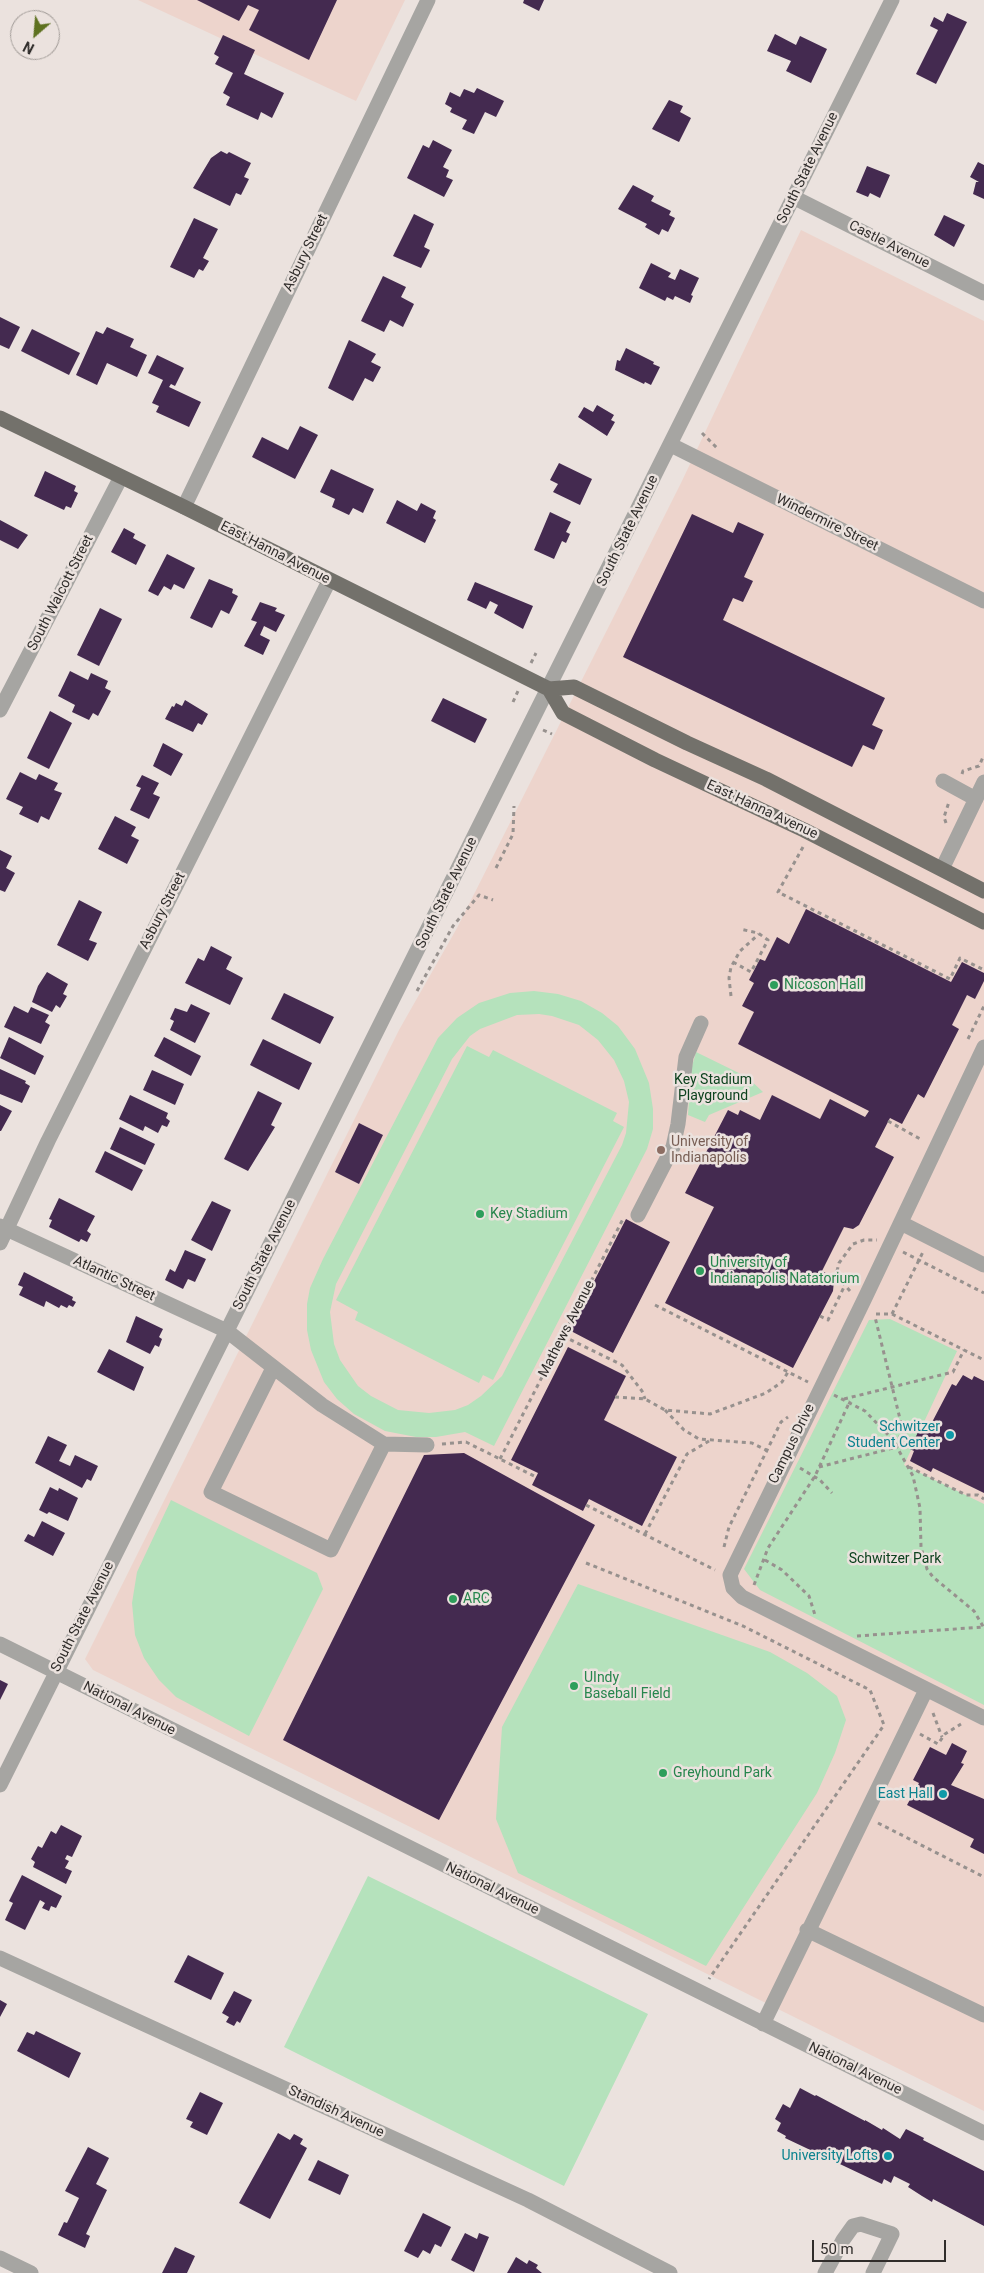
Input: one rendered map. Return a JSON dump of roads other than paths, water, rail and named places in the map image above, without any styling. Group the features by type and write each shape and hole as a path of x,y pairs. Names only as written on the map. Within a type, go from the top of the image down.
{"main road":[{"name":"East Hanna Avenue","path":"0,418 184,507 549,690 563,713 655,760 804,830 984,922"},
{"name":"East Hanna Avenue","path":"549,690 574,687 686,743 766,779 984,890"}],"street":[{"name":"Asbury Street","path":"184,507 428,0"},
{"name":"South State Avenue","path":"0,1786 892,0"},
{"name":"Castle Avenue","path":"793,197 984,293"},
{"name":"Windermire Street","path":"671,445 984,601"},
{"name":"South Walcott Street","path":"0,710 121,477"},
{"name":"Asbury Street","path":"0,1244 4,1228 329,581"},
{"path":"943,781 976,799"},
{"path":"942,869 984,782"},
{"path":"638,1215 673,1147 678,1124 686,1057 701,1022"},
{"name":"Campus Drive","path":"984,1047 864,1300 733,1564 730,1575 733,1588 749,1600 984,1718"},
{"path":"901,1222 984,1265"},
{"name":"Atlantic Street","path":"4,1228 227,1331 322,1405 384,1444"},
{"path":"273,1368 211,1492 331,1550 384,1444 428,1445"},
{"name":"National Avenue","path":"0,1644 984,2133"},
{"path":"763,2024 807,1930 926,1690"},
{"path":"807,1930 984,2015"},
{"name":"Standish Avenue","path":"0,1958 528,2200 670,2273"},
{"path":"825,2273 842,2240 853,2226 861,2224 892,2234 873,2273"},
{"path":"0,2258 31,2273"}],"place":[{"name":"Nicoson Hall","path":"774,985"},
{"name":"University of Indianapolis","path":"661,1150"},
{"name":"Key Stadium","path":"480,1214"},
{"name":"University of Indianapolis Natatorium","path":"700,1271"},
{"name":"Schwitzer Student Center","path":"950,1435"},
{"name":"ARC","path":"453,1599"},
{"name":"UIndy Baseball Field","path":"574,1686"},
{"name":"Greyhound Park","path":"663,1773"},
{"name":"East Hall","path":"943,1794"},
{"name":"University Lofts","path":"888,2156"}],"park label":[{"name":"Key Stadium Playground","path":"713,1088"},
{"name":"Schwitzer Park","path":"895,1559"}]}
